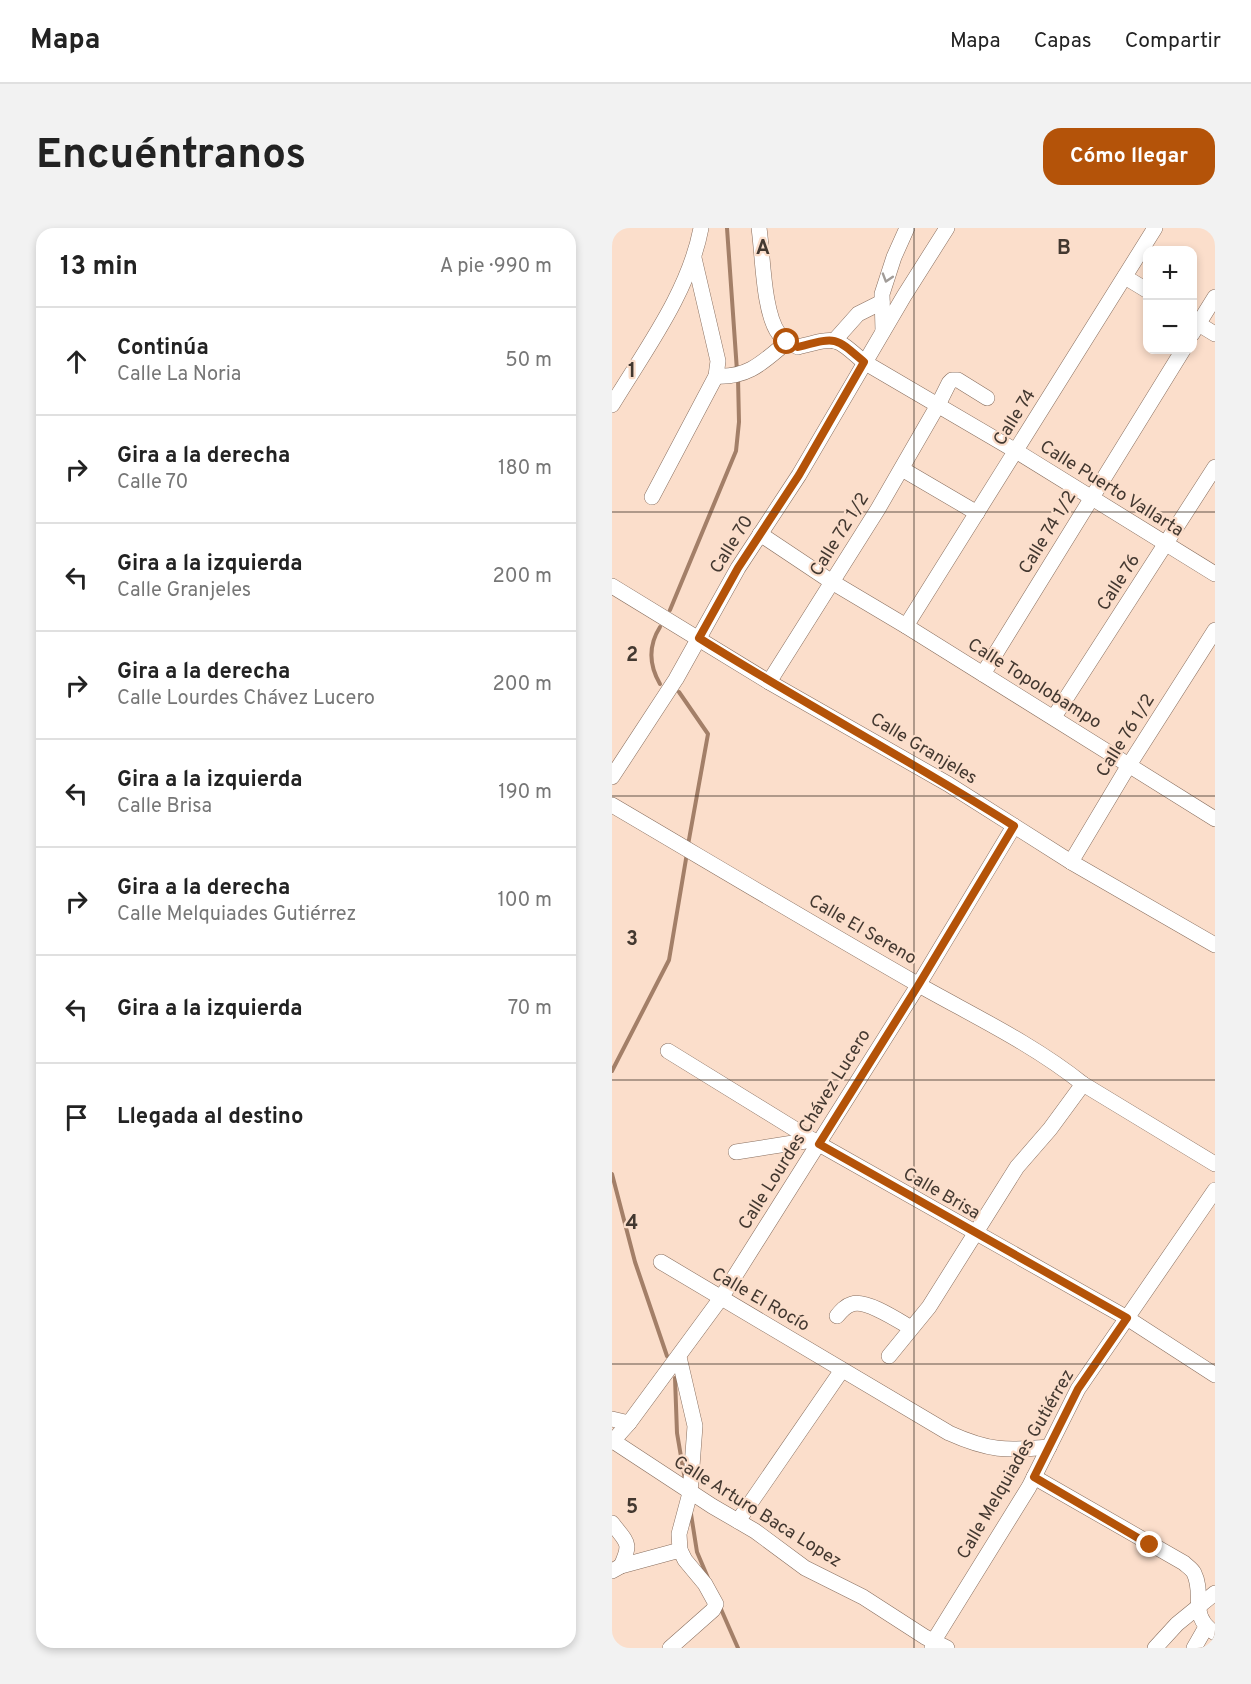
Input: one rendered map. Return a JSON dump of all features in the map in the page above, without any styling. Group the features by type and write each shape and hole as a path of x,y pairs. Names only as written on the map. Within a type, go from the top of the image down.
{"street":[{"path":"612,405 680,291 694,258 701,228"},
{"path":"883,332 882,302 886,278 907,228"},
{"name":"Calle 70","path":"612,777 676,679 738,568 799,475 864,362 947,228"},
{"name":"Calle 74","path":"906,626 1155,228"},
{"path":"758,229 772,321 778,333 787,342 798,347 829,339 834,340 858,314 882,302"},
{"path":"652,497 722,376 694,258"},
{"path":"1125,277 1143,288"},
{"path":"1197,322 1215,297"},
{"path":"1197,327 1215,334"},
{"name":"Calle Puerto Vallarta","path":"834,340 843,344 864,362 1016,451 1215,574"},
{"path":"722,376 754,369 787,342"},
{"name":"Calle 74 1/2","path":"983,674 1181,354"},
{"name":"Calle 72 1/2","path":"769,682 902,469 949,383 952,380 958,380 987,398"},
{"name":"Calle 76","path":"1054,717 1215,467"},
{"path":"902,469 977,513"},
{"name":"Calle Topolobampo","path":"760,534 832,582 1129,765 1212,811"},
{"name":"Calle Granjeles","path":"612,586 769,682 948,784 1071,862 1215,945"},
{"name":"Calle 76 1/2","path":"1071,862 1129,765 1215,630"},
{"name":"Calle El Sereno","path":"612,805 1011,1036 1070,1073 1083,1084 1215,1164"},
{"name":"Calle Lourdes Chávez Lucero","path":"612,1441 630,1423 721,1298 816,1142 919,984 1014,826"},
{"name":"Calle Brisa","path":"668,1051 816,1142 1127,1318 1215,1375"},
{"path":"889,1356 929,1307 1017,1167 1050,1129 1083,1084"},
{"path":"736,1152 816,1142"},
{"name":"Calle Melquiades Gutiérrez","path":"937,1646 1034,1477 1078,1389 1215,1190"},
{"name":"Calle El Rocío","path":"661,1262 903,1407 972,1443 1004,1450 1049,1447"},
{"path":"837,1316 844,1308 858,1303 868,1305 911,1328"},
{"path":"669,1648 713,1610 715,1600 702,1578 685,1560 680,1550 679,1534 690,1493 695,1426 679,1357"},
{"path":"738,1521 842,1370"},
{"path":"612,1419 630,1423"},
{"name":"Calle Arturo Baca Lopez","path":"612,1441 690,1493 771,1541 805,1568 863,1597 937,1646"},
{"path":"1034,1477 1184,1563 1193,1572 1197,1606 1210,1630 1194,1648"},
{"path":"612,1523 628,1546 617,1568"},
{"path":"617,1568 680,1550"},
{"path":"1155,1648 1164,1636 1215,1593"}],"waterway":[{"path":"727,228 737,371"},
{"path":"670,610 736,451 739,422 738,378"},
{"path":"660,627 653,641 651,656 660,684"},
{"path":"679,692 708,734 688,845"},
{"path":"612,1071 669,960 687,853"},
{"path":"612,1174 635,1262 667,1356"},
{"path":"675,1378 677,1433 685,1480"},
{"path":"691,1514 697,1552 708,1578"},
{"path":"720,1607 738,1648"}],"route":[{"path":"787,342 798,347 829,339 843,344 864,362 799,475 738,568 699,638 769,682 948,784 1014,826 819,1144 1127,1318 1078,1389 1034,1477 1150,1545"}]}
